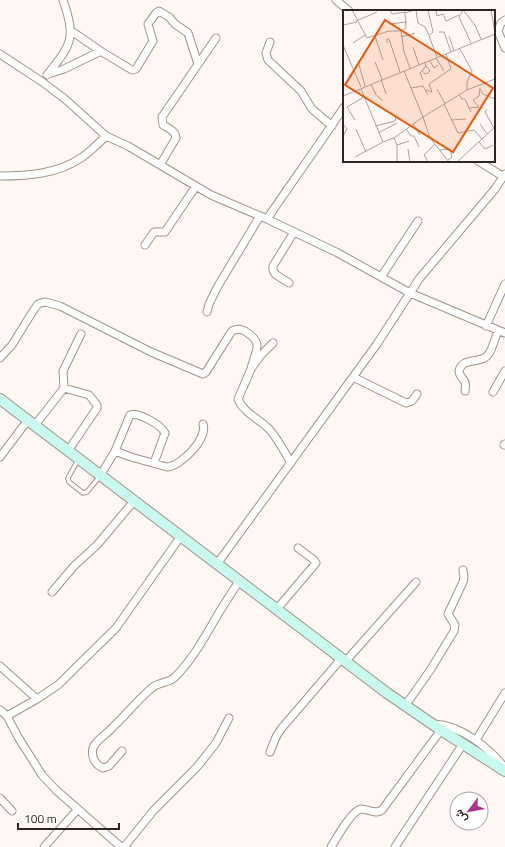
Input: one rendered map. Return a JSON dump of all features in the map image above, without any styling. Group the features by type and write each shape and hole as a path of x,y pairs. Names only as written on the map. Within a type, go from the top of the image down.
{"main road":[{"path":"0,399 405,706 463,744 505,769"}],"street":[{"path":"41,81 48,74 70,43 69,19 63,0"},
{"path":"336,0 348,10"},
{"path":"70,30 132,70 136,69 153,41 148,24 159,11 169,17 175,24 188,33 198,64"},
{"path":"505,20 501,23 498,31 505,48"},
{"path":"160,165 176,138 175,133 163,125 162,117 216,38"},
{"path":"270,42 266,53 268,60 301,91 312,108 332,126"},
{"path":"48,74 64,69 95,53 102,52"},
{"path":"0,54 65,99 106,136 128,146 196,186 220,199 336,252 410,293 502,332 488,355 479,360 469,361 459,370 460,375 466,384 465,391"},
{"path":"207,312 209,304 218,286 264,218 343,110"},
{"path":"0,176 27,176 62,169 80,159 106,136"},
{"path":"217,564 377,344 419,279 495,189 504,175 480,162"},
{"path":"145,245 154,232 165,232 196,186"},
{"path":"381,277 418,221"},
{"path":"289,283 275,274 273,266 294,232"},
{"path":"486,326 505,284"},
{"path":"0,358 12,345 38,304 45,302 60,306 151,352 203,374 206,372 230,334 234,330 239,330 248,333 255,339 257,345 251,369"},
{"path":"0,457 64,388 63,371 81,334"},
{"path":"273,343 261,355 251,369 238,395 238,401 269,429 291,463"},
{"path":"493,392 505,371"},
{"path":"353,377 406,402 412,401 418,394"},
{"path":"64,388 89,395 97,405 97,408 68,451"},
{"path":"100,476 115,451 130,415 134,414 146,418 165,433 154,463"},
{"path":"115,451 131,457 172,466 188,456 202,436 204,429 203,424"},
{"path":"52,592 74,566 97,545 134,501"},
{"path":"7,716 58,685 116,628 181,536"},
{"path":"277,609 316,563 298,548"},
{"path":"405,706 431,669 454,631 455,625 448,614 463,582 463,570"},
{"path":"122,751 109,766 103,768 99,767 92,754 96,743 149,691 156,686 170,681 190,659 201,645 217,616 240,580"},
{"path":"270,752 281,729 416,582"},
{"path":"0,666 37,699"},
{"path":"476,740 505,693"},
{"path":"0,710 7,716 42,776 56,790 123,847 154,810 197,766 216,742 229,718"},
{"path":"433,724 441,724 476,740 498,759 505,769"},
{"path":"331,847 354,812 361,809 377,812 382,810 441,730"},
{"path":"395,847 463,744"},
{"path":"0,798 12,811"},
{"path":"44,847 78,809"}],"lane":[{"path":"79,459 68,478 69,482 84,493 87,492 100,476"}]}
